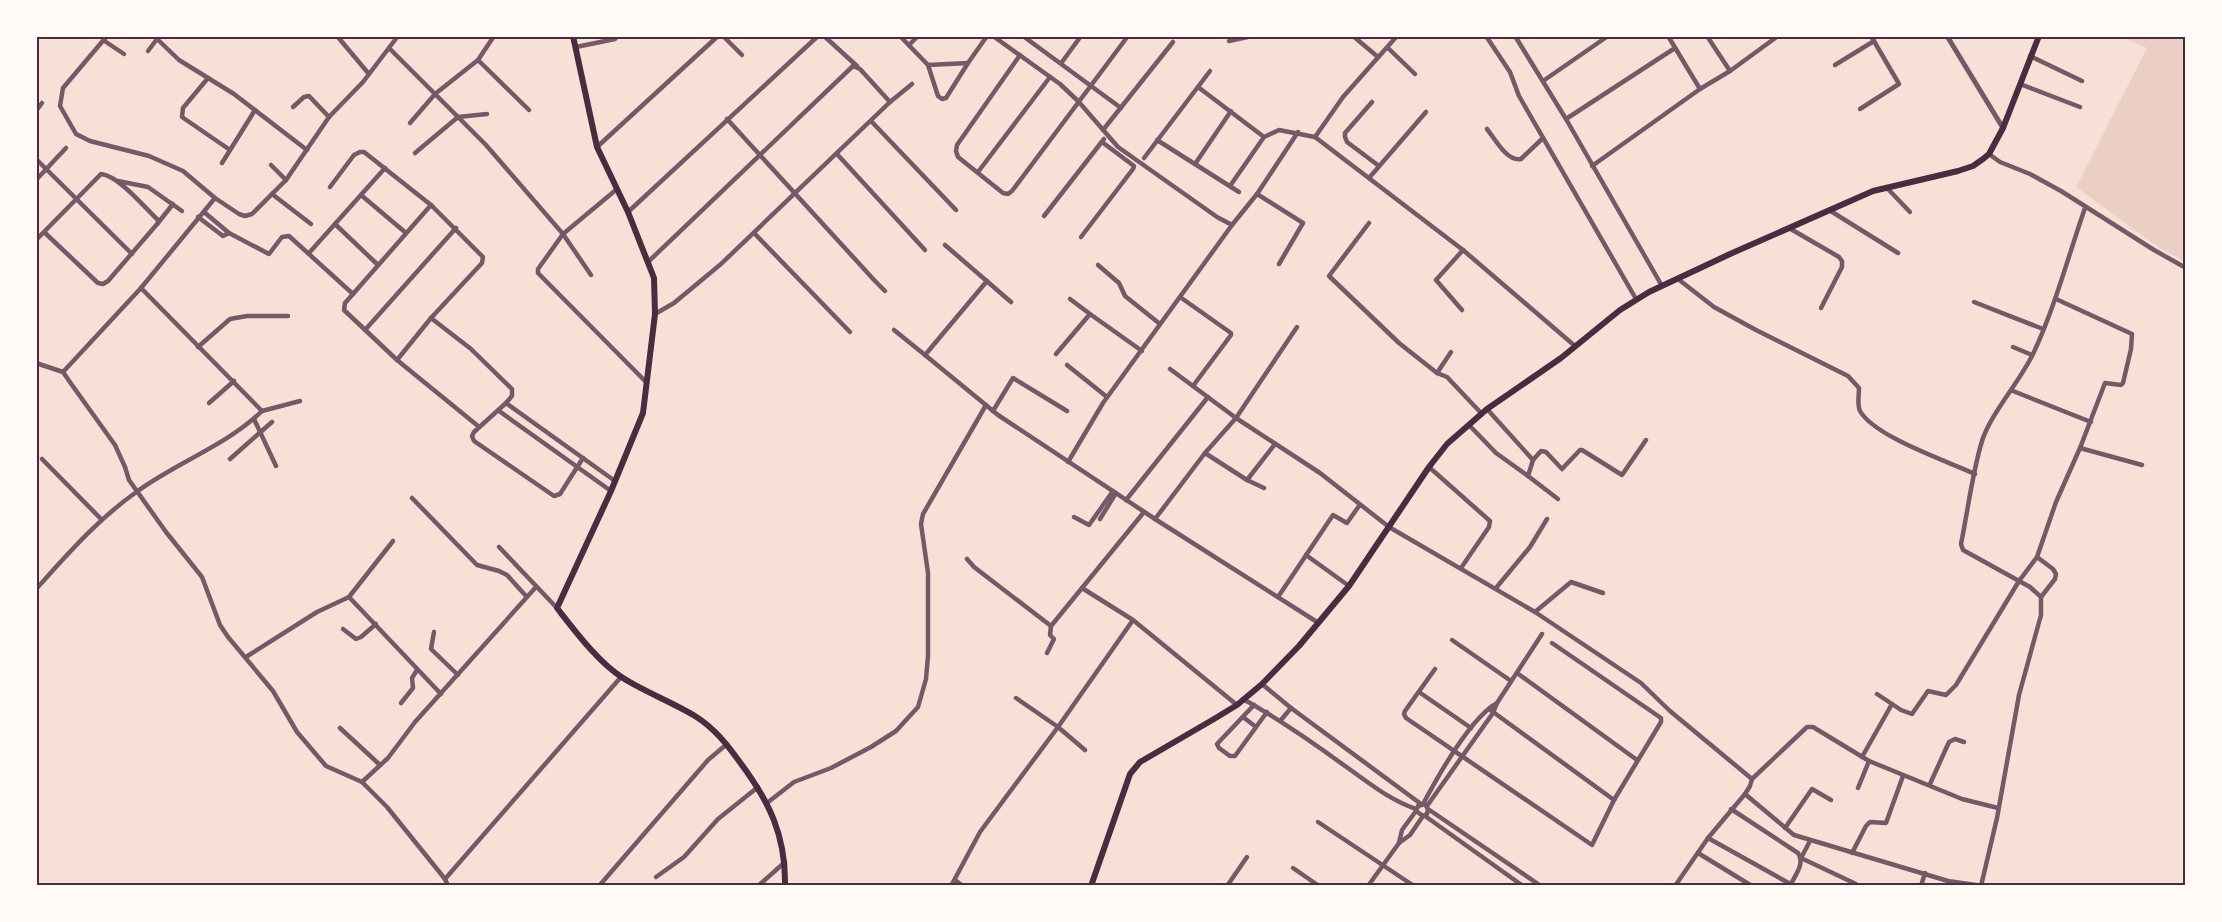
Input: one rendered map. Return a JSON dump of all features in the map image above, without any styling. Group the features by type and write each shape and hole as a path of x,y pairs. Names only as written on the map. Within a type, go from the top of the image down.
{"main road":[{"path":"573,36 597,147 628,212 654,278 655,314 642,413 611,491 557,608 584,642 621,677 696,716 716,731 727,744 758,787 779,831 786,862 785,886"},
{"path":"1091,886 1126,784 1135,768 1159,750 1237,705 1262,684 1299,646 1349,586 1447,444 1484,412 1636,299 1873,191 1973,166 1989,154 2003,128 2039,36"}],"street":[{"path":"337,36 369,74"},
{"path":"124,54 105,38 63,88 60,106 75,134 90,141 149,156 183,171 215,198 245,216 252,214 286,180 329,117 369,74 398,36"},
{"path":"410,123 435,94 478,60 494,36"},
{"path":"576,47 615,39 617,36"},
{"path":"597,147 718,36"},
{"path":"723,36 742,55"},
{"path":"628,212 818,36"},
{"path":"824,36 890,102"},
{"path":"900,36 928,65 938,96 942,99 946,98 987,36"},
{"path":"909,45 918,36"},
{"path":"993,36 1050,77 1078,101 1118,147 1217,217 1232,225"},
{"path":"1023,36 1062,62 1121,108"},
{"path":"1030,41 1034,36"},
{"path":"1062,62 1081,36"},
{"path":"1020,56 957,145 956,152 958,157 1003,193 1008,194 1128,36"},
{"path":"1229,41 1252,36"},
{"path":"1353,36 1378,57"},
{"path":"1315,137 1343,97 1397,36"},
{"path":"1486,36 1510,72 1519,96 1636,299"},
{"path":"1516,36 1662,286"},
{"path":"1543,81 1608,36"},
{"path":"1668,36 1700,89"},
{"path":"1707,36 1730,71"},
{"path":"1592,166 1778,36"},
{"path":"1860,108 1899,84 1871,36"},
{"path":"1947,36 2003,128"},
{"path":"148,51 156,38 179,60 255,110 307,150"},
{"path":"1044,216 1102,142 1105,132 1121,108 1173,42"},
{"path":"1835,64 1874,42"},
{"path":"388,48 486,145 563,234 591,275"},
{"path":"1388,48 1415,74"},
{"path":"1566,119 1675,48"},
{"path":"2030,56 2082,81"},
{"path":"478,60 529,110"},
{"path":"928,65 968,63"},
{"path":"648,262 853,66 856,66"},
{"path":"1144,158 1210,71"},
{"path":"978,172 1050,77"},
{"path":"208,78 183,108 182,117 230,150"},
{"path":"655,314 674,303 721,264 890,102 912,84"},
{"path":"2020,84 2080,107"},
{"path":"1198,87 1264,137"},
{"path":"293,107 304,97 309,96 329,117"},
{"path":"1372,102 1345,137 1347,142 1379,166"},
{"path":"36,111 42,104"},
{"path":"222,163 255,110"},
{"path":"1195,165 1231,111"},
{"path":"1369,178 1426,112"},
{"path":"415,153 458,117 486,114"},
{"path":"727,119 885,291"},
{"path":"871,121 956,210"},
{"path":"1230,186 1264,137 1279,129 1315,137 1462,250 1575,346"},
{"path":"1487,129 1510,158 1516,161 1543,138"},
{"path":"1068,462 1107,398 1257,194 1298,132"},
{"path":"1157,140 1239,192"},
{"path":"1081,237 1134,166 1102,142"},
{"path":"36,180 66,148"},
{"path":"330,187 354,155 360,152 385,168 432,205 483,256 483,260 397,360"},
{"path":"837,154 925,250"},
{"path":"1989,154 2000,162 2030,174 2061,191 2085,208 2186,268"},
{"path":"36,159 132,254"},
{"path":"272,165 286,180"},
{"path":"309,253 385,168"},
{"path":"36,240 101,174 118,182 158,220 158,223"},
{"path":"118,182 148,188 182,211"},
{"path":"1887,188 1910,212"},
{"path":"617,189 563,234 538,269 538,273 646,382"},
{"path":"273,194 311,224"},
{"path":"1257,194 1303,223 1279,264"},
{"path":"361,195 406,233"},
{"path":"63,372 141,288 215,198"},
{"path":"44,232 98,283 103,284 132,254 172,204"},
{"path":"432,205 345,303 344,310 397,360 478,426"},
{"path":"2041,597 2019,581 1961,548 1983,440 2032,355 2056,298 2085,208"},
{"path":"1829,210 1898,253"},
{"path":"204,212 229,233 269,254 282,237 289,236 353,294"},
{"path":"198,217 223,236 229,233"},
{"path":"1368,223 1330,271 1329,276 1399,343 1447,377 1533,460"},
{"path":"335,224 378,265"},
{"path":"365,330 456,228"},
{"path":"1789,228 1839,257 1842,261 1842,267 1821,308"},
{"path":"754,233 850,332"},
{"path":"945,245 1011,302"},
{"path":"1462,250 1436,280 1462,310"},
{"path":"1098,265 1119,283 1125,296 1160,324"},
{"path":"1678,279 1714,307 1848,376 1859,388 1859,409 1866,419 1888,434 1975,474"},
{"path":"925,355 987,281"},
{"path":"141,288 262,411"},
{"path":"1180,297 1231,333 1193,386"},
{"path":"1877,694 1912,714 1928,691 1942,695 1949,693 1956,685 2019,581 2037,557 2056,502 2091,422 2105,382 2121,385 2123,383 2132,334 2056,298"},
{"path":"1070,299 1142,351"},
{"path":"1974,302 2043,329"},
{"path":"1056,354 1090,314"},
{"path":"198,347 230,319 248,316 288,316"},
{"path":"431,318 471,349 512,389 512,396 499,411 486,423 478,426 472,436 474,441 554,495 560,494 583,458"},
{"path":"1155,519 1205,453 1236,418 1297,327"},
{"path":"894,330 993,411 1144,512 1317,622"},
{"path":"2013,347 2032,355"},
{"path":"1437,372 1451,352"},
{"path":"36,363 63,372 115,446 136,492 202,577 220,625 273,691 297,732 326,766 362,782 387,807 445,879 448,886"},
{"path":"1067,365 1107,398"},
{"path":"1170,369 1236,418 1320,473 1359,506 1389,527 1535,612 1641,683 1670,711 1752,779"},
{"path":"993,411 1013,378 1067,411"},
{"path":"209,403 234,381"},
{"path":"2013,391 2091,422"},
{"path":"1126,500 1208,397"},
{"path":"36,589 101,519 136,492 254,419 262,411 300,401"},
{"path":"506,403 615,481"},
{"path":"767,803 794,782 831,768 871,747 896,731 918,707 926,679 928,656 928,573 921,524 924,514 986,405"},
{"path":"499,411 611,491"},
{"path":"254,419 276,466"},
{"path":"230,459 272,422"},
{"path":"1469,425 1496,453 1558,499"},
{"path":"1528,476 1533,460 1541,451 1546,452 1564,469 1580,450 1622,476 1646,440"},
{"path":"1246,480 1275,444"},
{"path":"2080,448 2142,465"},
{"path":"1205,453 1246,480 1264,488"},
{"path":"42,459 101,519"},
{"path":"1429,467 1490,521 1489,527 1461,568"},
{"path":"1074,517 1089,525 1114,492"},
{"path":"1100,519 1114,492"},
{"path":"412,498 477,565 507,575 526,596"},
{"path":"1278,597 1333,515 1347,523 1359,506"},
{"path":"1047,653 1054,639 1050,634 1051,626 1144,512"},
{"path":"1496,588 1530,548 1547,519"},
{"path":"246,657 317,612 349,597 393,541"},
{"path":"499,547 557,608"},
{"path":"1306,555 1349,586"},
{"path":"1745,794 1794,835 1925,873 1947,883 1981,886 2019,695 2041,615 2041,597 2051,586 2056,574 2037,557"},
{"path":"967,559 974,567 1051,626"},
{"path":"1535,612 1570,582 1603,593"},
{"path":"362,782 380,765 536,587"},
{"path":"1082,588 1133,620 1237,705"},
{"path":"349,597 441,694"},
{"path":"951,886 980,832 1058,727 1133,620"},
{"path":"343,629 356,639 376,624"},
{"path":"434,632 432,649 458,675"},
{"path":"1368,886 1398,843 1402,830 1416,810 1425,806 1464,756 1542,634"},
{"path":"1452,640 1511,681"},
{"path":"1435,669 1404,714 1406,718 1590,845 1594,844 1614,800 1661,722 1661,718 1552,643"},
{"path":"401,703 414,688 412,678 417,670"},
{"path":"1516,673 1637,760"},
{"path":"445,879 621,677"},
{"path":"1262,684 1291,708 1425,806 1541,886"},
{"path":"1419,692 1471,728"},
{"path":"1017,698 1058,727 1085,750"},
{"path":"1243,699 1281,720 1374,788 1416,810 1523,886"},
{"path":"1862,757 1892,704"},
{"path":"1254,705 1217,744 1219,748 1233,757 1267,712"},
{"path":"1281,720 1291,708"},
{"path":"1398,843 1410,835 1424,816 1425,806 1471,728 1491,711"},
{"path":"1491,711 1614,800"},
{"path":"1243,717 1256,727"},
{"path":"1675,886 1708,838 1745,794 1752,779 1810,726 1869,761 1962,799 1998,808"},
{"path":"340,728 380,765"},
{"path":"1929,784 1949,742 1955,739 1964,742"},
{"path":"598,886 708,760 727,744"},
{"path":"1858,788 1869,761"},
{"path":"1852,853 1870,822 1886,823 1904,776"},
{"path":"656,877 684,857 718,819 758,787"},
{"path":"1785,828 1812,789 1831,800"},
{"path":"1731,809 1798,853 1801,858 1856,884"},
{"path":"1318,822 1414,886"},
{"path":"1708,838 1792,885 1801,858 1810,841"},
{"path":"1698,853 1752,886"},
{"path":"1227,886 1247,857"},
{"path":"758,886 786,862"},
{"path":"1293,868 1319,886"},
{"path":"1921,886 1925,873"},
{"path":"955,880 963,886"}],"shaded area":[{"path":"2118,36 2186,36 2186,262 2158,247 2076,187 2147,48"}]}
